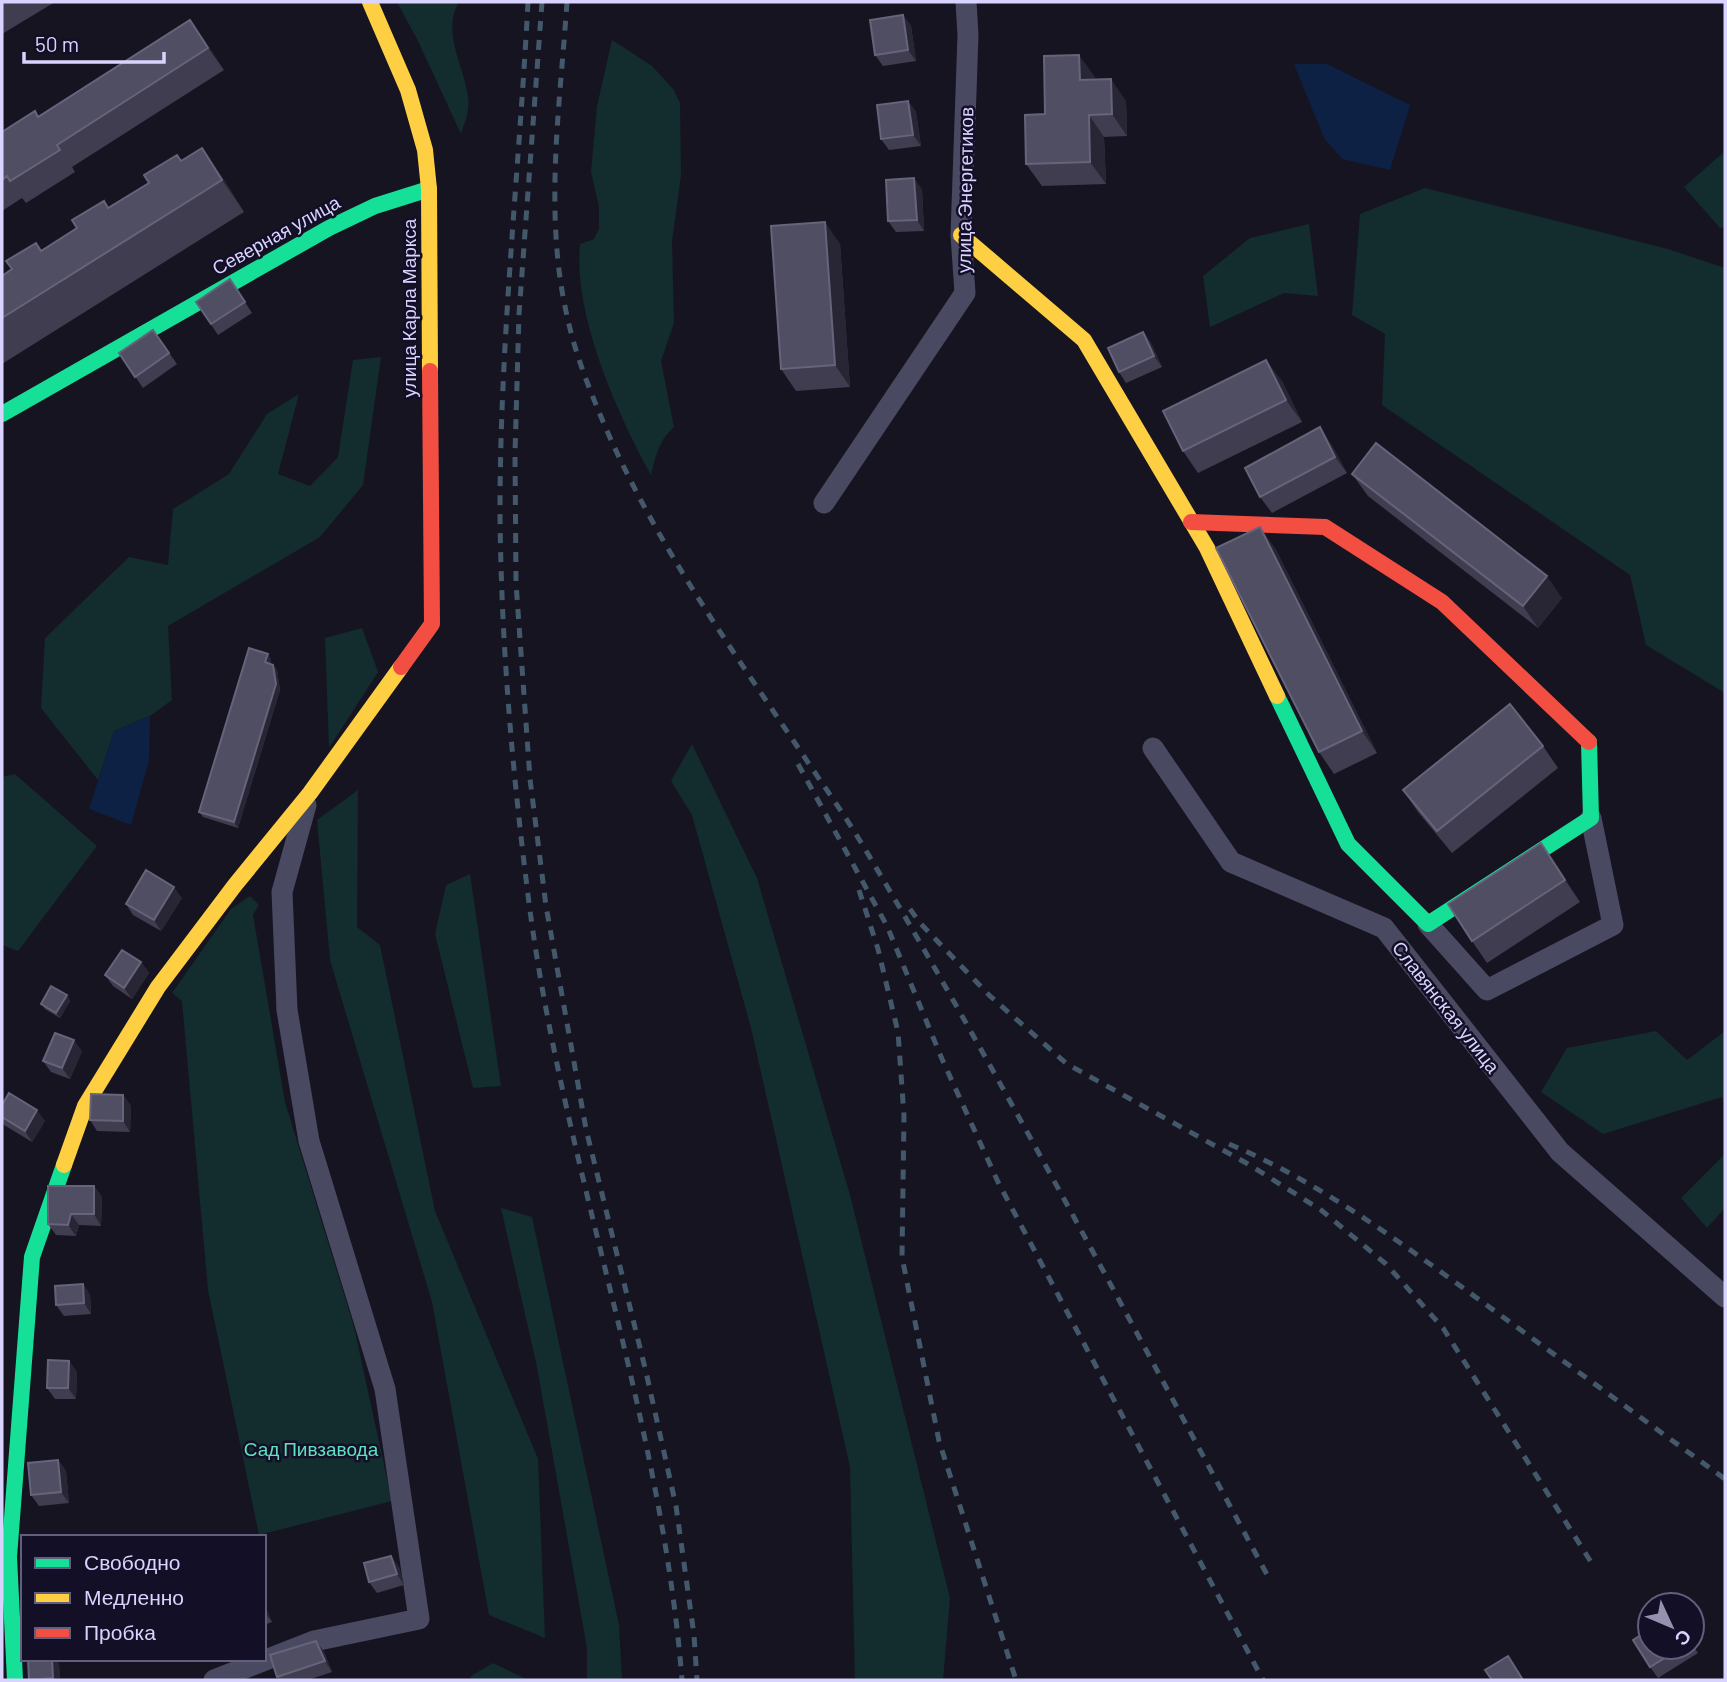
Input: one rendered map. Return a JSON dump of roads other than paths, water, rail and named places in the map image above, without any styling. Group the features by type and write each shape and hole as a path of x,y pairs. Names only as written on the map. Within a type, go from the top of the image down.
{"street":[{"name":"улица Карла Маркса","path":"310,793 432,624 429,189 424,145 410,95 370,2"},
{"name":"улица Энергетиков","path":"824,503 965,293 961,235 968,36 966,2"},
{"name":"Северная улица","path":"2,414 330,228 375,206 429,189"},
{"path":"961,235 1084,340 1191,522 1207,548 1348,844 1428,924 1487,990 1613,925 1591,818 1590,743 1441,602 1325,527 1191,522"},
{"name":"Славянская улица","path":"1153,748 1231,862 1384,928 1560,1152 1725,1297"},
{"path":"266,1660 314,1641 419,1619 385,1388 309,1140 287,1010 282,892 310,793"},
{"path":"15,1680 9,1557 32,1257 85,1106 158,987 235,885 310,793"},
{"path":"1428,924 1591,818"},
{"path":"214,1680 263,1661"}],"water":[{"path":"1294,64 1327,64 1410,105 1390,170 1342,159 1324,138"},
{"path":"150,716 149,760 131,825 89,809 114,731"}],"railway":[{"path":"528,2 506,321 501,448 503,608 512,752 528,895 543,994 563,1092 654,1482 671,1580 682,1680"},
{"path":"542,2 519,314 515,454 516,583 530,779 546,906 586,1129 676,1506 694,1635 697,1680"},
{"path":"567,2 556,161 556,241 560,281 578,356 619,458 692,589 862,844 968,1026 1271,1582"},
{"path":"798,764 887,926 942,1059 998,1182 1263,1680"},
{"path":"859,890 878,949 898,1032 904,1116 902,1257 939,1441 1016,1680"},
{"path":"910,909 920,923 990,996 1067,1064 1248,1164 1321,1210 1386,1264 1443,1328 1591,1562"},
{"path":"1229,1144 1296,1176 1359,1215 1725,1479"}],"park label":[{"name":"Сад Пивзавода","path":"311,1449"}]}
